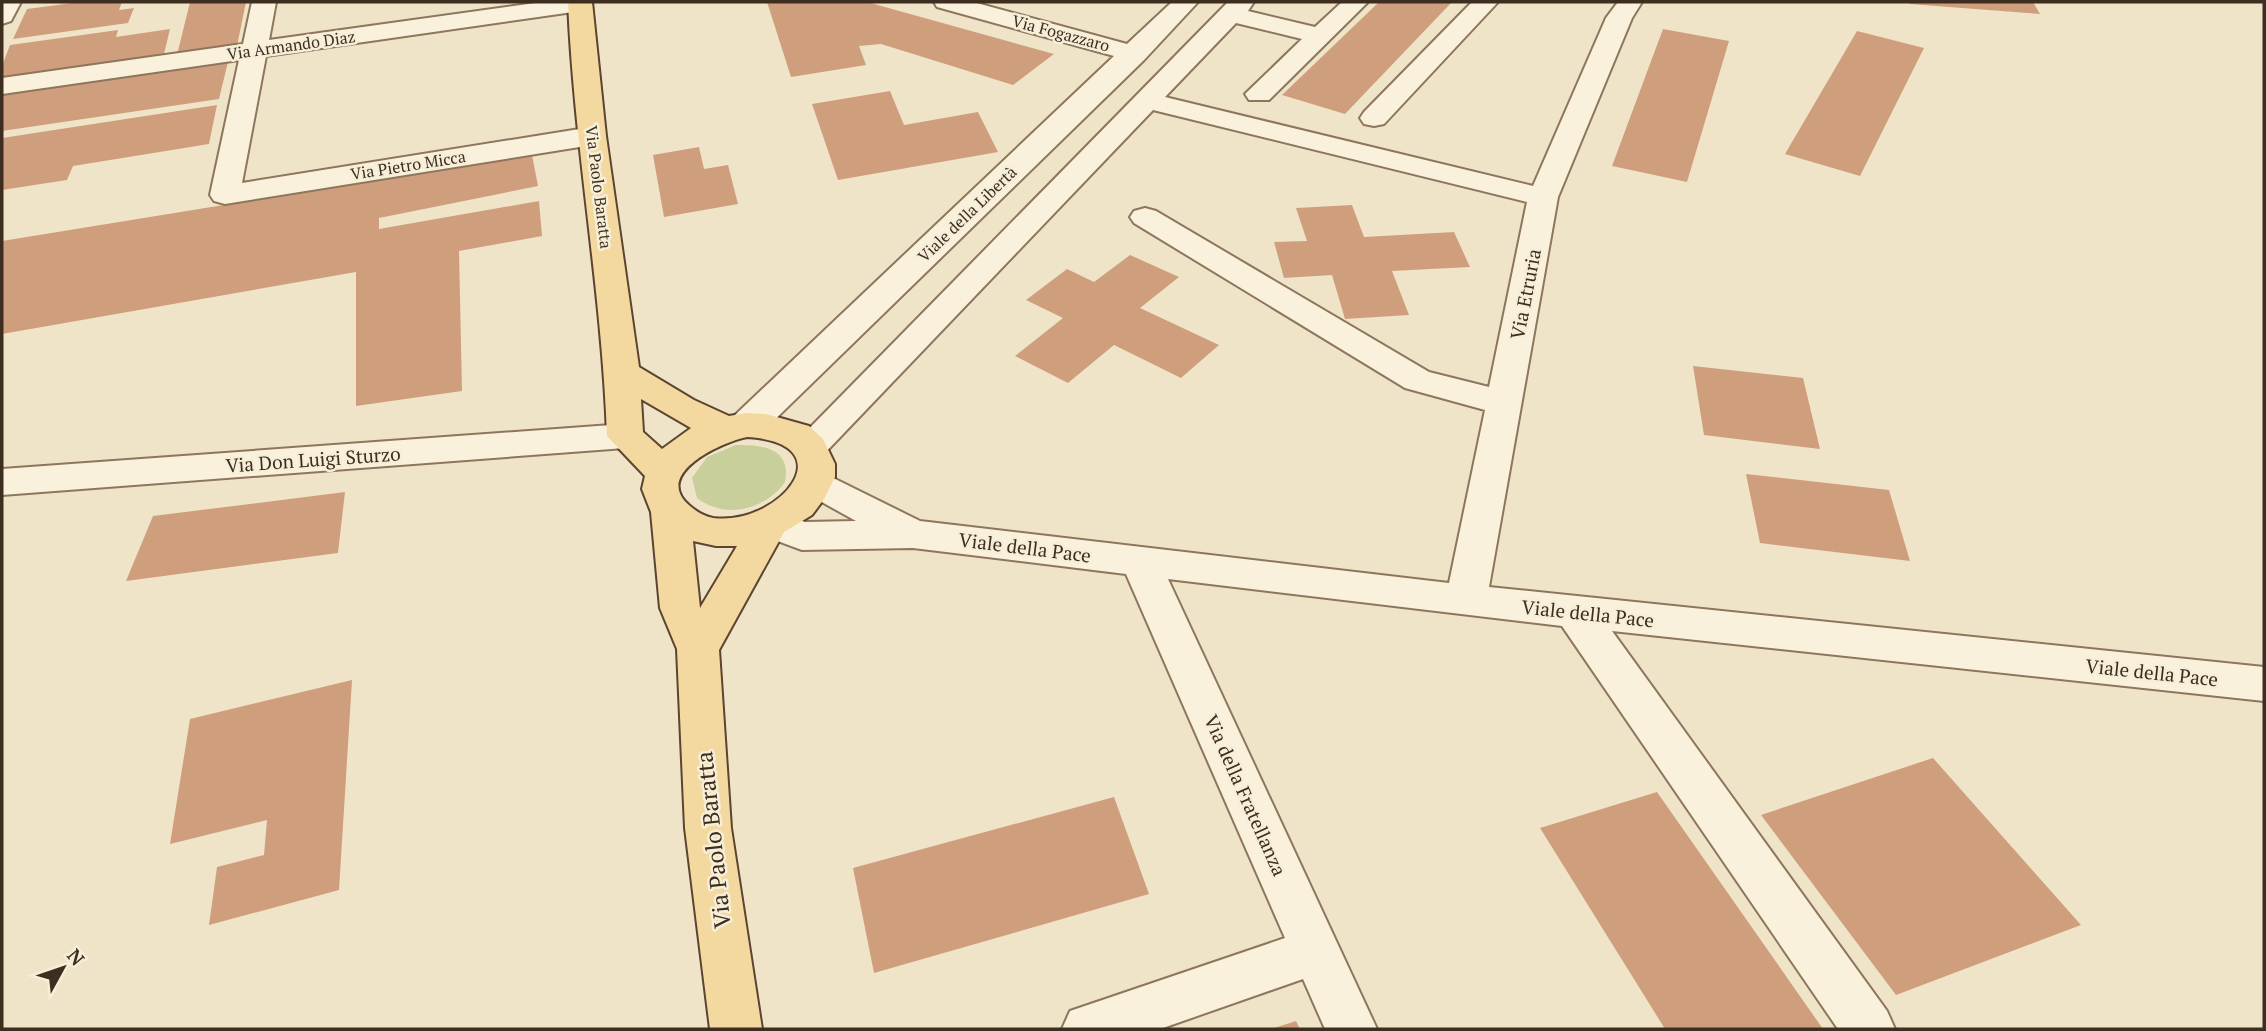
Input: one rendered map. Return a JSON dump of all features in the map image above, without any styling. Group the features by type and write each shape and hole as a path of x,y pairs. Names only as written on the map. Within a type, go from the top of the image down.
{"main road":[{"name":"Via Paolo Baratta","path":"580,3 592,136 621,372 625,436"},
{"path":"621,372 681,408 736,427 784,429 812,464 798,505 770,523 748,530 713,531 684,523 667,492 625,436"},
{"path":"667,492 687,446 736,427"},
{"name":"Via Paolo Baratta","path":"667,492 678,598 698,649 708,828 736,1029"},
{"path":"698,649 770,523"}],"street":[{"path":"2,16 9,2"},
{"path":"256,50 264,2"},
{"name":"Via Fogazzaro","path":"946,2 1135,54"},
{"name":"Viale della Libertà","path":"736,427 1135,54 1186,2"},
{"path":"1259,93 1356,2"},
{"path":"1374,118 1486,2"},
{"name":"Via Etruria","path":"1466,600 1543,197 1619,18 1630,2"},
{"name":"Via Armando Diaz","path":"2,86 580,3"},
{"path":"812,464 1145,100 1237,8 1320,36"},
{"name":"Via Pietro Micca","path":"256,50 225,195 592,136"},
{"path":"1145,100 1543,197"},
{"path":"1145,217 1417,380 1504,403"},
{"name":"Via Don Luigi Sturzo","path":"2,482 625,436"},
{"name":"Viale della Pace","path":"812,464 913,534"},
{"name":"Viale della Pace","path":"770,523 802,536 913,534 1466,600 2264,684"},
{"name":"Via della Fratellanza","path":"1140,561 1351,1029"},
{"path":"1575,612 1869,1029"},
{"path":"1088,1029 1317,951"}],"green space":[{"path":"736,445 756,446 773,451 784,462 785,482 767,499 744,509 720,509 708,505 697,498 692,478 707,457"}],"building":[{"path":"80,2 122,2 119,10 134,8 128,23 13,39 27,9"},
{"path":"190,2 246,2 237,46 177,55"},
{"path":"767,2 867,2 1054,54 1013,85 881,44 859,46 866,65 791,77"},
{"path":"1379,2 1452,2 1345,114 1282,95"},
{"path":"2033,2 2040,14 1910,4"},
{"path":"170,29 164,54 2,78 2,66 10,45 118,30 116,37"},
{"path":"1663,29 1729,41 1687,182 1612,166"},
{"path":"1857,31 1924,48 1860,176 1785,154"},
{"path":"228,62 219,99 2,131 2,94"},
{"path":"890,91 904,125 978,112 998,152 838,180 812,104"},
{"path":"217,105 209,144 73,166 67,180 2,190 2,138"},
{"path":"699,147 704,169 728,165 738,204 664,217 653,155"},
{"path":"532,155 538,186 379,218 379,229 539,201 542,236 459,251 462,391 356,406 356,272 2,334 2,241"},
{"path":"1352,205 1364,237 1454,232 1470,267 1392,271 1409,315 1345,319 1332,275 1284,278 1274,242 1307,241 1296,208"},
{"path":"1130,255 1179,277 1140,308 1219,345 1181,378 1114,345 1068,383 1015,356 1063,318 1026,300 1067,269 1094,282"},
{"path":"1693,366 1803,378 1820,449 1704,435"},
{"path":"1746,474 1889,490 1910,561 1760,543"},
{"path":"345,492 338,553 126,581 153,516"},
{"path":"352,680 339,890 209,925 217,867 264,855 267,820 170,844 190,719"},
{"path":"1933,758 2081,925 1896,995 1761,815"},
{"path":"1657,792 1823,1029 1665,1029 1540,828"},
{"path":"1114,797 1149,894 874,973 853,868"},
{"path":"1296,1021 1300,1029 1271,1029"}]}
